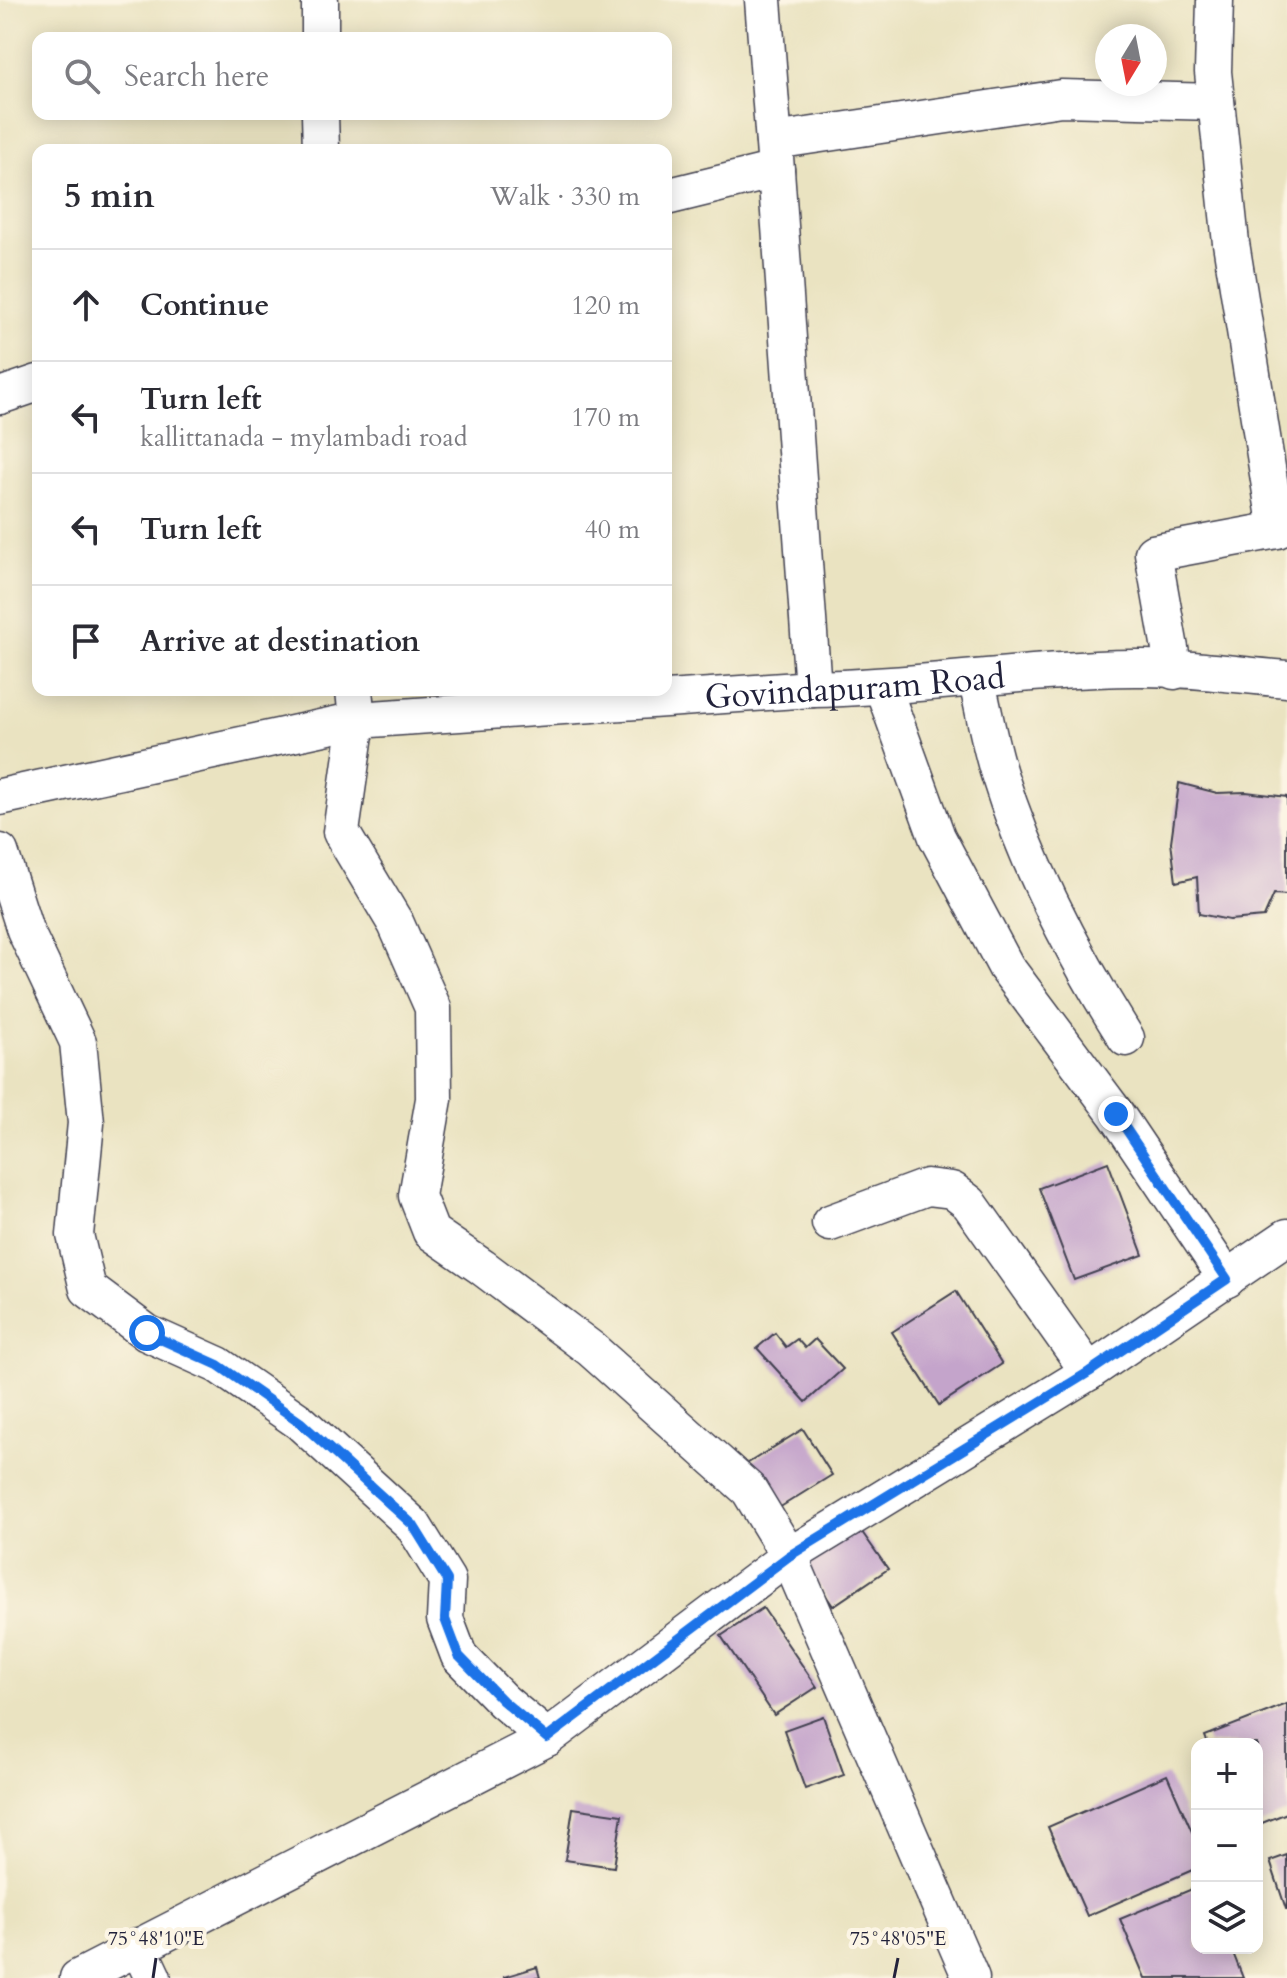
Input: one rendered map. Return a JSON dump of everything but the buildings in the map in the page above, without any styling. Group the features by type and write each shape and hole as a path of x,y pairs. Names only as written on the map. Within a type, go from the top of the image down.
{"street":[{"path":"320,0 320,32"},
{"path":"763,0 813,689"},
{"path":"1174,671 1153,553 1277,530 1231,243 1213,72 1215,0"},
{"path":"672,195 775,155 1061,98 1216,102"},
{"path":"320,120 321,144"},
{"path":"0,396 32,385"},
{"name":"Govindapuram Road","path":"672,694 883,688 976,678 1136,668 1287,679"},
{"path":"976,678 998,773 1028,856 1083,971 1126,1038"},
{"path":"883,688 937,837 1006,967 1116,1114 1227,1279"},
{"name":"Govindapuram Road","path":"0,797 356,705 613,696"},
{"path":"356,705 341,832 396,924 433,1008 434,1099 417,1196 431,1232 591,1349 749,1490 789,1556 971,1978"},
{"path":"0,852 25,930 78,1042 86,1123 75,1235 88,1289 147,1333 218,1365 300,1422 413,1525 447,1580 445,1619 459,1656 503,1701 547,1738"},
{"path":"830,1223 927,1187 952,1190 969,1203 1089,1372"},
{"path":"78,1978 146,1962 547,1738 789,1556 1089,1372 1287,1237"}],"route":[{"path":"147,1333 218,1365 300,1422 413,1525 447,1580 445,1619 459,1656 503,1701 547,1738 789,1556 1089,1372 1227,1279 1116,1114"}]}
